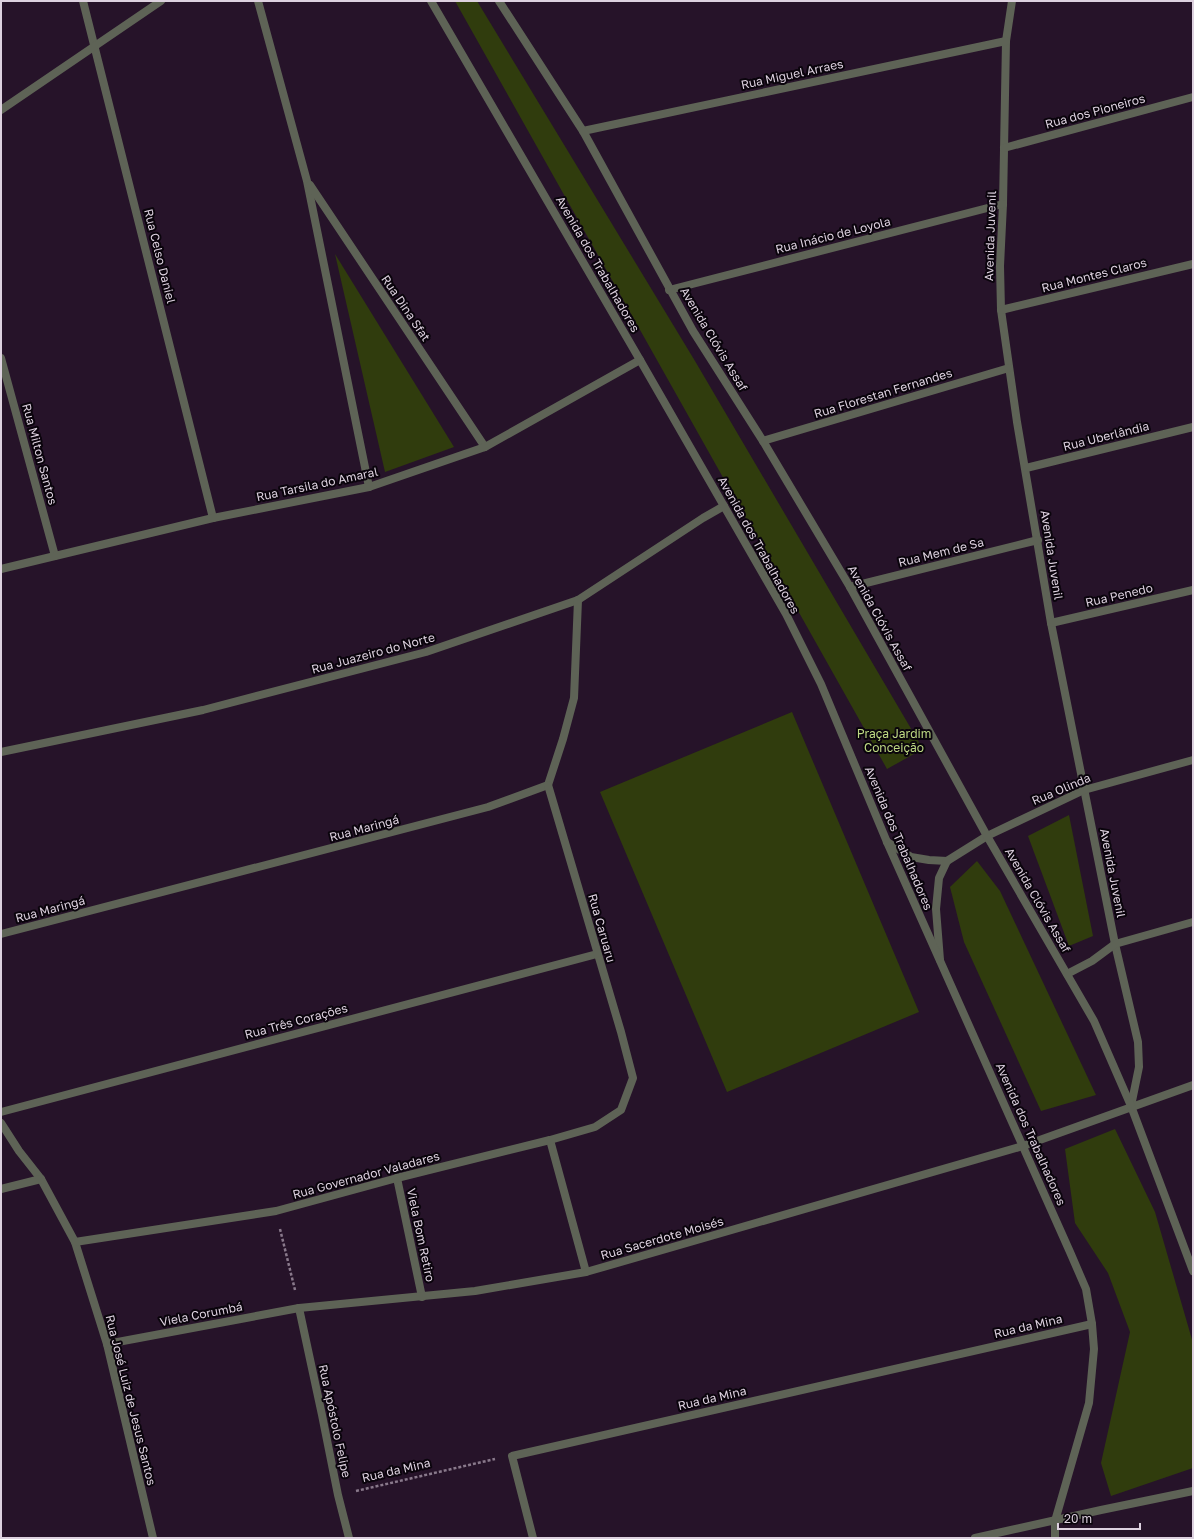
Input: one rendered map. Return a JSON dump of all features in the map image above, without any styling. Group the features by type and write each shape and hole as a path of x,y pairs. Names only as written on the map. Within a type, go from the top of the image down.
{"street":[{"name":"Rua Celso Daniel","path":"83,1 213,518"},
{"path":"1,110 94,45 161,1"},
{"name":"Rua Dina Sfat","path":"258,1 307,181 369,487"},
{"name":"Avenida dos Trabalhadores","path":"431,1 786,614 821,684 888,842 1086,1289 1092,1324 1094,1349 1089,1403 1055,1521 1055,1538"},
{"name":"Avenida Clóvis Assaf","path":"499,1 583,131 669,290 693,331 762,441 850,587 986,836 1094,1021 1131,1106 1193,1271"},
{"name":"Avenida Juvenil","path":"1012,1 1006,41 1003,204 1000,266 1001,310 1017,422 1026,468 1051,623 1115,944 1138,1042 1139,1068 1131,1106"},
{"name":"Rua Miguel Arraes","path":"583,131 1006,41"},
{"name":"Rua dos Pioneiros","path":"1004,148 1193,97"},
{"name":"Rua Dina Sfat","path":"307,181 485,447"},
{"name":"Rua Inácio de Loyola","path":"669,290 1003,204"},
{"name":"Rua Montes Claros","path":"1001,310 1193,264"},
{"name":"Rua Milton Santos","path":"1,358 55,556"},
{"name":"Rua Tarsila do Amaral","path":"1,569 213,518 369,487 485,447 640,360"},
{"name":"Rua Florestan Fernandes","path":"762,441 1009,368"},
{"name":"Rua Uberlândia","path":"1026,468 1193,427"},
{"name":"Rua Juazeiro do Norte","path":"1,752 204,710 426,652 578,600 703,518 724,506"},
{"name":"Rua Mem de Sa","path":"850,587 1038,540"},
{"name":"Rua Penedo","path":"1051,623 1193,590"},
{"path":"548,785 563,739 574,698 578,600"},
{"name":"Rua Olinda","path":"947,861 986,836 1084,790 1193,760"},
{"name":"Rua Maringá","path":"1,934 480,809 548,785"},
{"name":"Rua Caruaru","path":"548,785 621,1032 633,1078"},
{"path":"888,842 911,857 947,861 939,878 936,909 941,962"},
{"path":"1067,974 1092,961 1115,944 1193,922"},
{"name":"Rua Três Corações","path":"1,1112 597,954"},
{"name":"Rua Governador Valadares","path":"75,1242 276,1212 397,1178 550,1140 595,1127 621,1110 633,1078"},
{"name":"Rua Sacerdote Moisés","path":"299,1308 475,1291 586,1272 1023,1146 1193,1085"},
{"name":"Rua José Luiz de Jesus Santos","path":"1,1122 18,1151 41,1179 75,1242 108,1344 153,1538"},
{"path":"550,1140 586,1272"},
{"name":"Viela Bom Retiro","path":"397,1178 422,1297"},
{"path":"1,1188 41,1179"},
{"name":"Viela Corumbá","path":"108,1344 299,1308"},
{"name":"Rua Apóstolo Felipe","path":"299,1308 338,1495 349,1538"},
{"name":"Rua da Mina","path":"512,1456 1092,1324"},
{"path":"512,1456 533,1538"},
{"path":"975,1538 1193,1491"}],"path":[{"path":"276,1212 299,1308"},
{"name":"Rua da Mina","path":"338,1495 512,1456"}],"green space":[{"name":"Praça Jardim Conceição","path":"455,1 477,1 695,361 923,749 887,769"},
{"path":"335,254 454,447 385,472"},
{"path":"792,712 919,1012 727,1092 600,792"},
{"path":"1069,815 1093,936 1069,946 1028,836"},
{"path":"977,861 1000,891 1096,1095 1041,1111 964,942 950,887"},
{"path":"1115,1129 1155,1212 1193,1343 1193,1468 1111,1496 1101,1463 1130,1332 1108,1273 1075,1223 1065,1149"}]}
